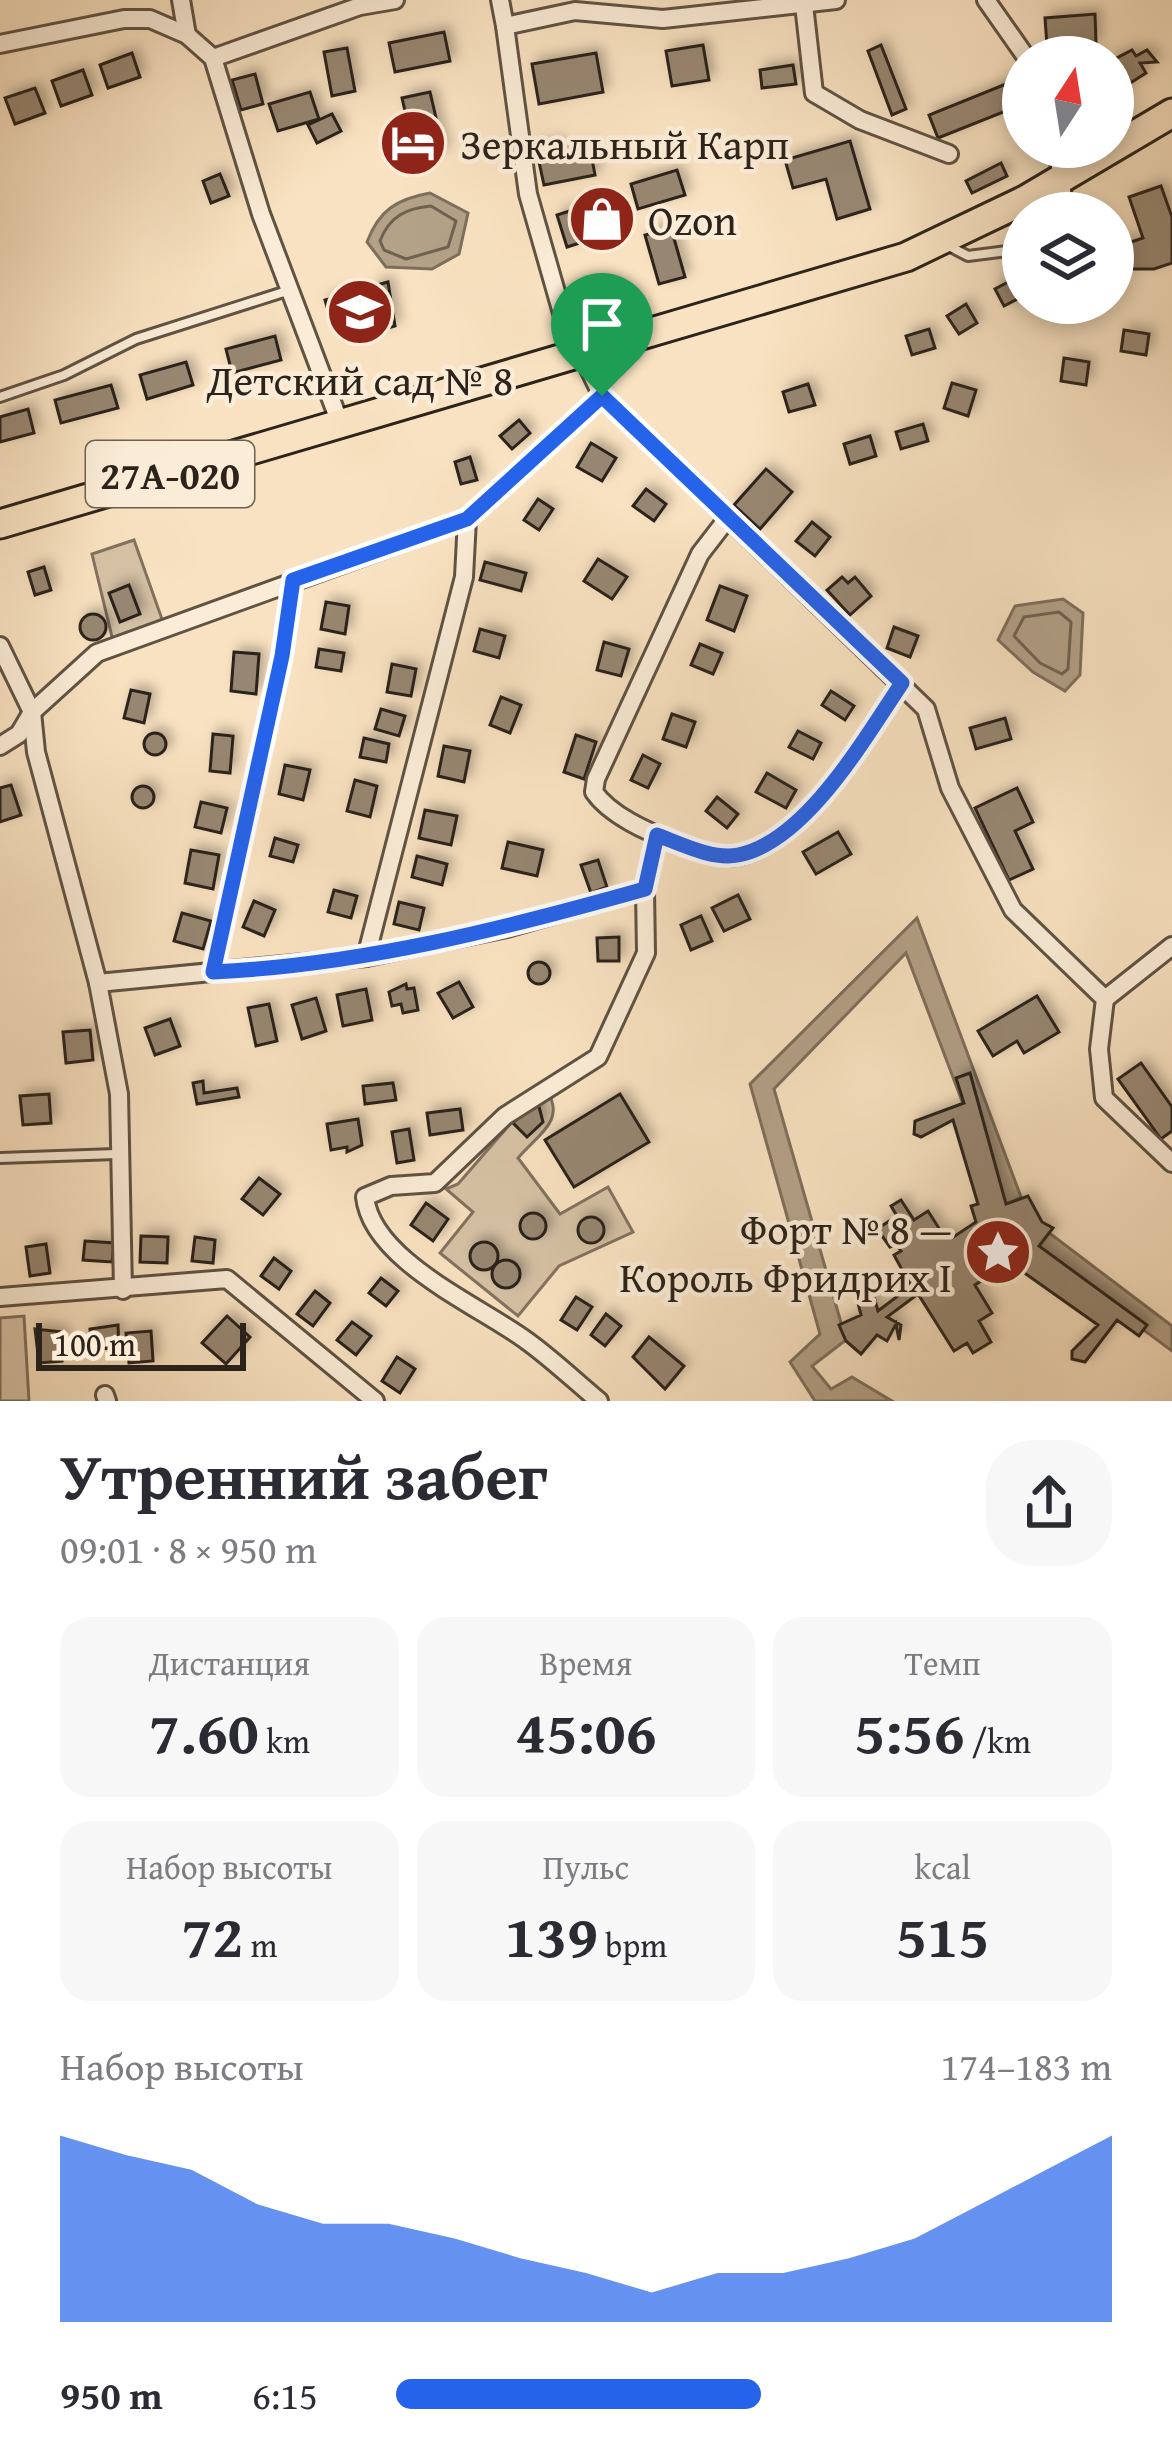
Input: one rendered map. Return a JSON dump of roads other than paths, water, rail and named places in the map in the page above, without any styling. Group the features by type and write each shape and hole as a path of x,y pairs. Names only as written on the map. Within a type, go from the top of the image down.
{"main road":[{"name":"27А-020","path":"0,524 906,257 1064,178 1172,113"}],"street":[{"path":"182,0 187,34"},
{"path":"213,58 360,6 395,0"},
{"path":"500,0 528,194 578,353 602,396 902,683 932,721 950,788 1012,910 1105,999"},
{"path":"505,26 575,11 662,19 836,0"},
{"path":"986,0 1011,36"},
{"path":"804,5 814,93 860,120 949,154"},
{"path":"0,44 124,19 150,19 187,34 213,58 340,424"},
{"path":"1061,168 1064,178"},
{"path":"0,746 19,734 32,712 97,653 467,519 602,396"},
{"path":"366,957 464,577 467,519"},
{"path":"727,519 700,554 596,778 594,792 602,803 657,835 736,856 779,836 844,768 902,683"},
{"path":"213,972 282,656 293,580"},
{"path":"0,646 32,712 36,752 98,983 119,1094 122,1131 116,1154 123,1290"},
{"path":"598,1401 526,1340 425,1279 367,1216 365,1197 391,1186 435,1183 505,1116 598,1057 646,952 645,889 657,835"},
{"path":"98,983 366,957 507,928 645,889"},
{"path":"1172,946 1105,999 1099,1048 1104,1097 1172,1163"},
{"path":"0,1297 226,1279 375,1401"}],"lane":[{"path":"1064,178 1066,192"},
{"path":"938,241 968,256 1002,252"},
{"path":"0,397 64,375 136,339 290,290"},
{"path":"0,1158 116,1154"}],"water":[{"path":"430,193 468,213 459,254 432,269 386,267 367,242 377,222 399,203"},
{"path":"1063,599 1083,613 1080,675 1065,691 1033,672 998,640 1015,606"},
{"path":"917,918 1021,1197 1002,1207 906,953 774,1089 846,1340 812,1366 831,1389 852,1377 892,1401 815,1401 790,1362 820,1334 750,1084"},
{"path":"1048,1232 1172,1326 1172,1351 1033,1248"}],"place":[{"name":"Зеркальный Карп","path":"413,143"},
{"name":"Ozon","path":"602,219"},
{"name":"Детский сад № 8","path":"360,312"},
{"name":"Форт № 8 — Король Фридрих I","path":"998,1252"}]}
